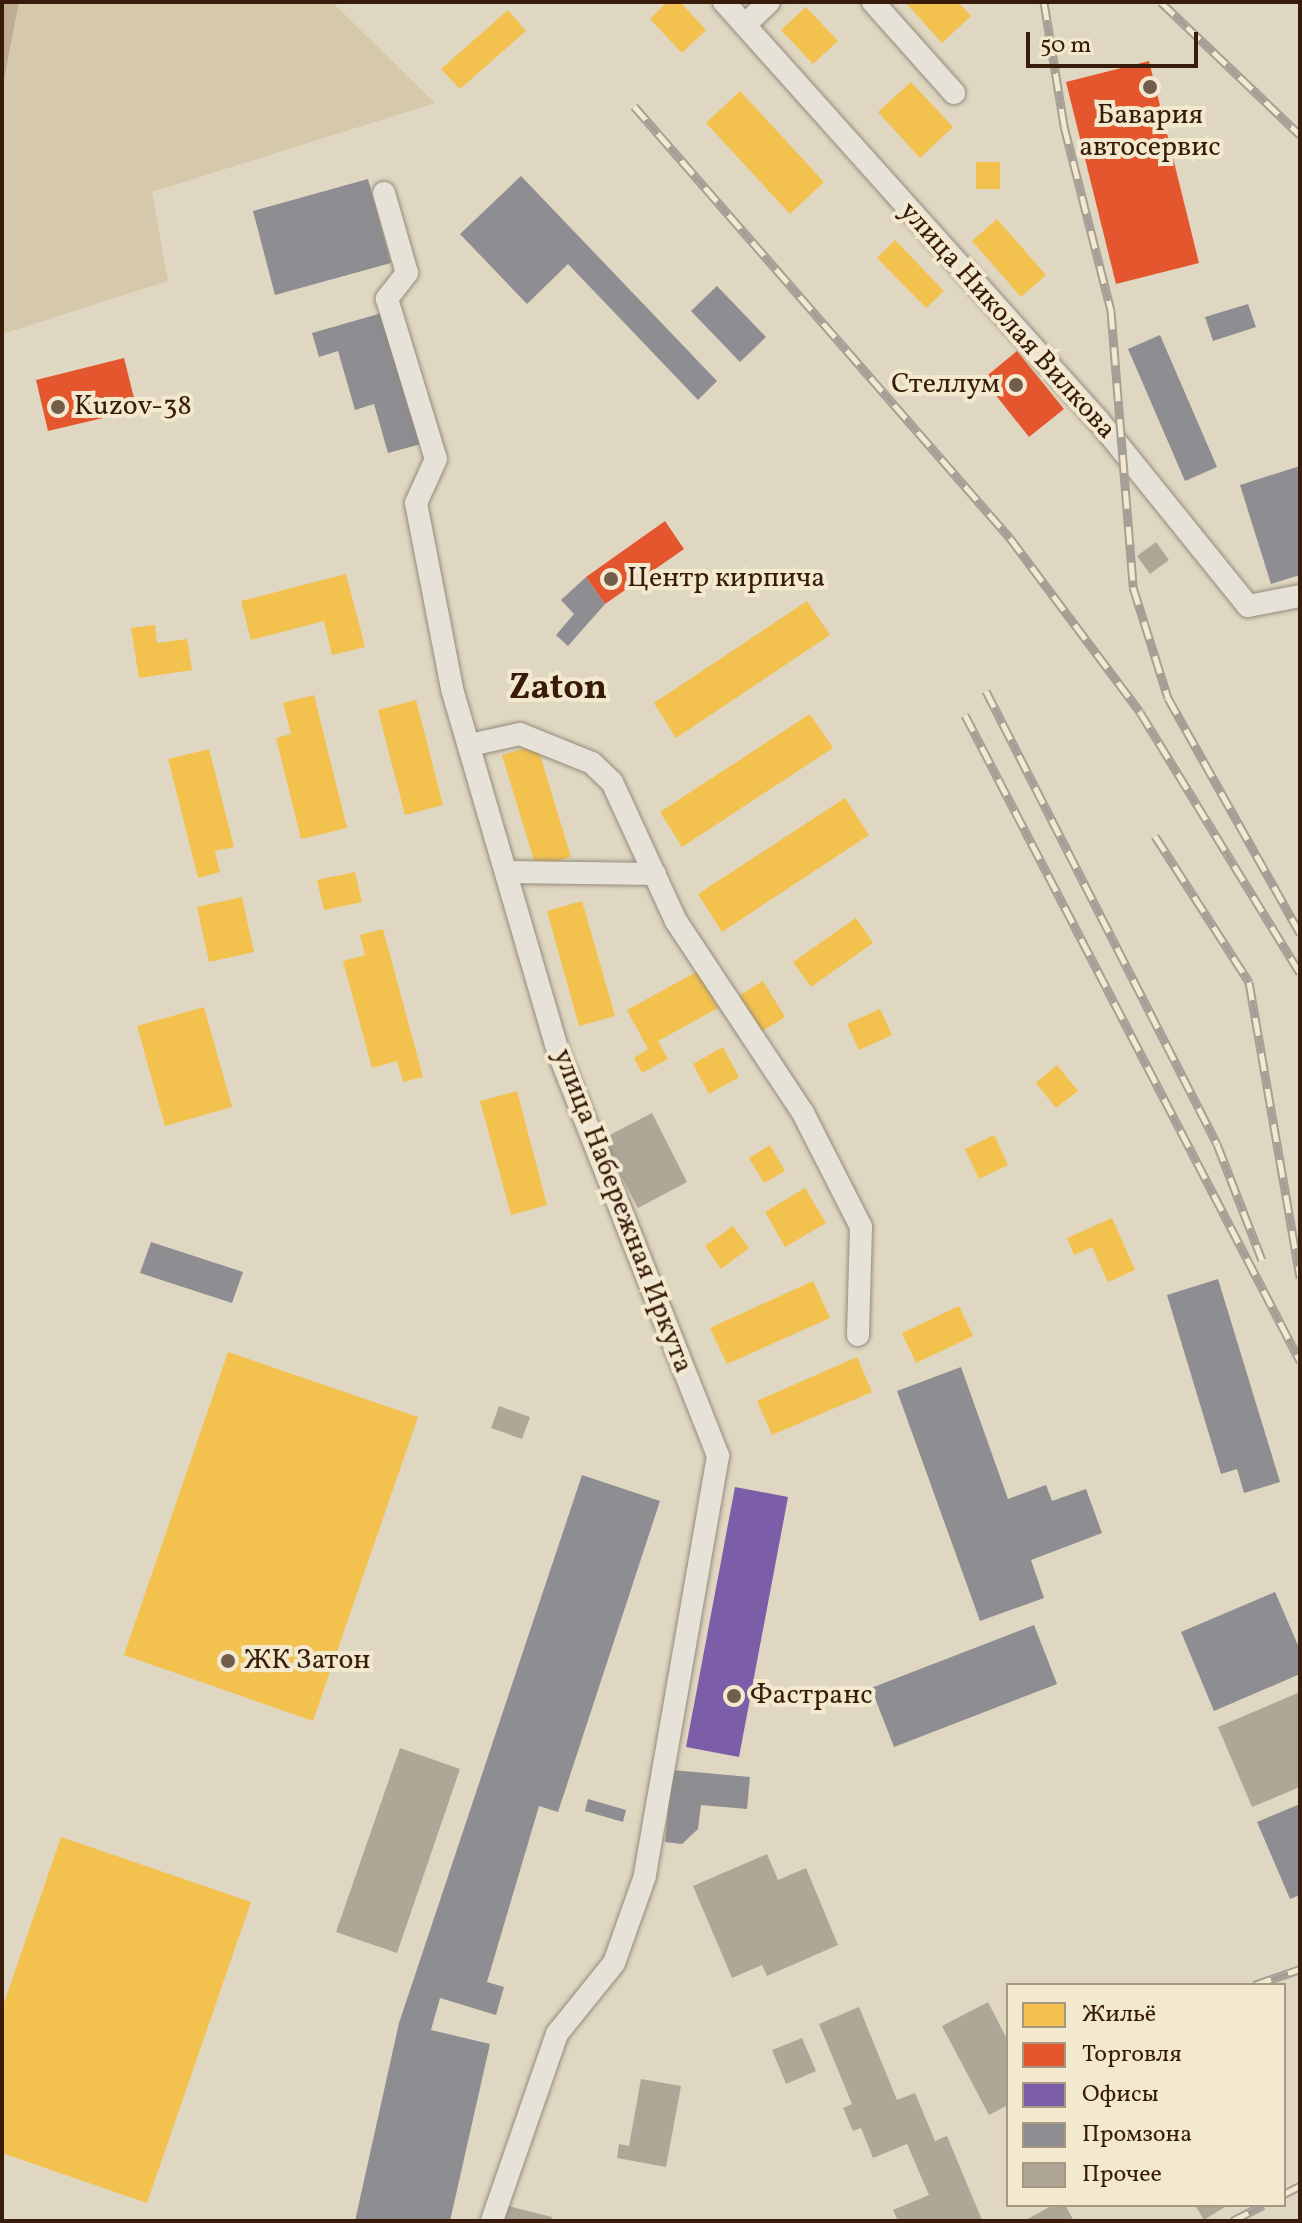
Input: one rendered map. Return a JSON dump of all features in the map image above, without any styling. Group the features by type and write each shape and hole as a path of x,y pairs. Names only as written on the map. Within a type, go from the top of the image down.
{"street":[{"name":"улица Николая Вилкова","path":"724,2 1098,420 1248,606 1300,596"},
{"path":"745,25 769,2"},
{"path":"873,2 954,93"},
{"name":"улица Набережная Иркута","path":"384,193 407,273 387,299 436,459 416,503 470,745 559,1054 718,1456 645,1876 614,1963 557,2034 492,2221"},
{"path":"470,745 520,734 592,763 612,782 655,874 733,1016 803,1113 861,1227 858,1335"},
{"path":"507,872 655,874"}],"shaded area":[{"path":"2,2 19,2 2,90"},
{"path":"19,2 332,2 435,103 152,192 168,281 2,334 2,90"}],"building: Жильё":[{"path":"667,2 680,2 706,30 682,53 650,19"},
{"path":"905,2 958,2 971,16 942,43"},
{"path":"806,7 838,41 813,64 781,30"},
{"path":"508,10 526,31 460,89 441,69"},
{"path":"911,82 953,127 920,158 878,112"},
{"path":"740,91 824,182 790,214 706,123"},
{"path":"976,162 1000,162 1000,189 976,189"},
{"path":"997,219 1046,275 1021,297 972,241"},
{"path":"895,240 944,291 926,308 877,258"},
{"path":"346,574 365,647 332,655 324,621 251,640 241,601"},
{"path":"807,601 830,635 676,738 654,703"},
{"path":"155,625 157,643 187,639 192,670 139,678 131,628"},
{"path":"314,695 347,828 301,839 276,738 291,734 283,703"},
{"path":"416,700 443,805 405,815 378,710"},
{"path":"810,714 833,748 682,847 660,812"},
{"path":"537,745 571,857 536,867 502,755"},
{"path":"209,749 234,847 215,851 220,872 198,878 168,759"},
{"path":"845,798 869,835 722,932 698,894"},
{"path":"355,872 362,902 324,910 317,880"},
{"path":"242,897 254,952 209,962 197,907"},
{"path":"582,901 615,1016 579,1026 547,911"},
{"path":"856,918 873,943 811,987 793,962"},
{"path":"383,929 423,1077 403,1082 397,1061 372,1068 343,961 365,955 360,935"},
{"path":"698,971 718,1008 658,1041 668,1059 642,1073 634,1058 648,1049 627,1010"},
{"path":"763,981 785,1017 759,1033 737,997"},
{"path":"204,1007 232,1107 165,1126 137,1026"},
{"path":"880,1009 892,1035 859,1050 847,1024"},
{"path":"723,1047 739,1077 709,1094 693,1064"},
{"path":"1057,1065 1078,1091 1056,1108 1036,1083"},
{"path":"517,1091 547,1205 511,1215 480,1101"},
{"path":"994,1135 1008,1165 979,1179 965,1149"},
{"path":"770,1145 785,1171 764,1183 749,1158"},
{"path":"805,1188 826,1223 785,1247 765,1212"},
{"path":"1112,1218 1135,1270 1108,1282 1092,1247 1074,1255 1067,1238"},
{"path":"733,1226 749,1248 721,1269 705,1246"},
{"path":"813,1281 830,1318 727,1364 710,1328"},
{"path":"959,1306 973,1336 916,1363 902,1333"},
{"path":"228,1352 418,1417 313,1721 124,1655"},
{"path":"857,1357 872,1392 772,1435 757,1401"},
{"path":"61,1837 251,1902 147,2203 2,2153 2,2009"}],"building: Торговля":[{"path":"1149,61 1199,263 1116,284 1066,82"},
{"path":"1017,351 1064,409 1029,437 983,379"},
{"path":"124,358 137,410 48,431 36,380"},
{"path":"665,521 684,549 605,604 586,577"}],"building: Офисы":[{"path":"735,1487 788,1497 739,1757 686,1747"}],"building: Промзона":[{"path":"521,176 717,381 698,400 568,264 527,304 460,234"},
{"path":"368,179 391,263 275,295 253,211"},
{"path":"717,286 766,337 740,362 691,311"},
{"path":"1248,304 1256,327 1213,341 1205,317"},
{"path":"382,313 421,444 388,453 374,404 355,410 338,351 319,357 312,333"},
{"path":"1160,335 1217,467 1185,481 1128,349"},
{"path":"1300,466 1300,575 1271,584 1240,485"},
{"path":"586,577 605,604 568,646 556,635 574,614 561,600"},
{"path":"151,1242 243,1272 232,1303 140,1273"},
{"path":"1218,1279 1280,1482 1244,1493 1237,1469 1221,1474 1167,1295"},
{"path":"961,1367 1008,1499 1046,1485 1052,1501 1086,1489 1102,1533 1031,1560 1044,1598 980,1621 897,1391"},
{"path":"582,1475 660,1501 558,1812 539,1806 487,1982 504,1987 496,2015 440,1998 431,2030 490,2044 450,2221 355,2221 399,2023"},
{"path":"1275,1592 1300,1650 1300,1674 1214,1711 1181,1632"},
{"path":"1034,1625 1057,1684 894,1747 871,1688"},
{"path":"672,1770 750,1777 747,1809 701,1805 698,1829 682,1844 665,1842"},
{"path":"588,1799 626,1810 623,1822 585,1811"},
{"path":"1300,1804 1300,1895 1290,1899 1257,1822"}],"building: Прочее":[{"path":"1156,542 1169,560 1150,574 1137,556"},
{"path":"652,1113 687,1182 638,1208 602,1139"},
{"path":"499,1406 530,1417 522,1439 491,1428"},
{"path":"1300,1692 1300,1787 1252,1807 1218,1727"},
{"path":"400,1748 460,1769 397,1953 336,1932"},
{"path":"767,1854 778,1880 806,1868 838,1945 767,1976 762,1965 732,1978 693,1886"},
{"path":"988,2002 1006,2037 1006,2106 989,2115 942,2026"},
{"path":"859,2007 897,2100 915,2093 935,2141 947,2136 982,2220 898,2221 893,2210 929,2195 907,2144 873,2158 861,2128 853,2131 843,2108 852,2104 819,2024"},
{"path":"802,2038 816,2071 786,2084 772,2050"},
{"path":"641,2079 681,2086 666,2167 617,2158 619,2144 629,2146"},
{"path":"508,2206 552,2217 551,2221 504,2221"},
{"path":"1049,2207 1066,2207 1074,2221 1024,2221"},
{"path":"1196,2207 1225,2207 1204,2220"}],"railway":[{"path":"1044,2 1064,126 1111,311 1133,587 1168,698 1300,933"},
{"path":"1161,2 1300,135"},
{"path":"634,106 1010,538 1140,712 1300,973"},
{"path":"986,691 1217,1144 1262,1260"},
{"path":"965,715 1300,1361"},
{"path":"1155,836 1249,982 1300,1278"},
{"path":"1260,1983 1300,1969"},
{"path":"1286,2193 1300,2186"},
{"path":"1232,2221 1259,2207"}],"place":[{"name":"Бавария автосервис","path":"1150,87"},
{"name":"Стеллум","path":"1016,385"},
{"name":"Kuzov-38","path":"58,407"},
{"name":"Центр кирпича","path":"611,579"},
{"name":"ЖК Затон","path":"228,1661"},
{"name":"Фастранс","path":"734,1696"}],"district":[{"name":"Zaton","path":"558,690"}]}
